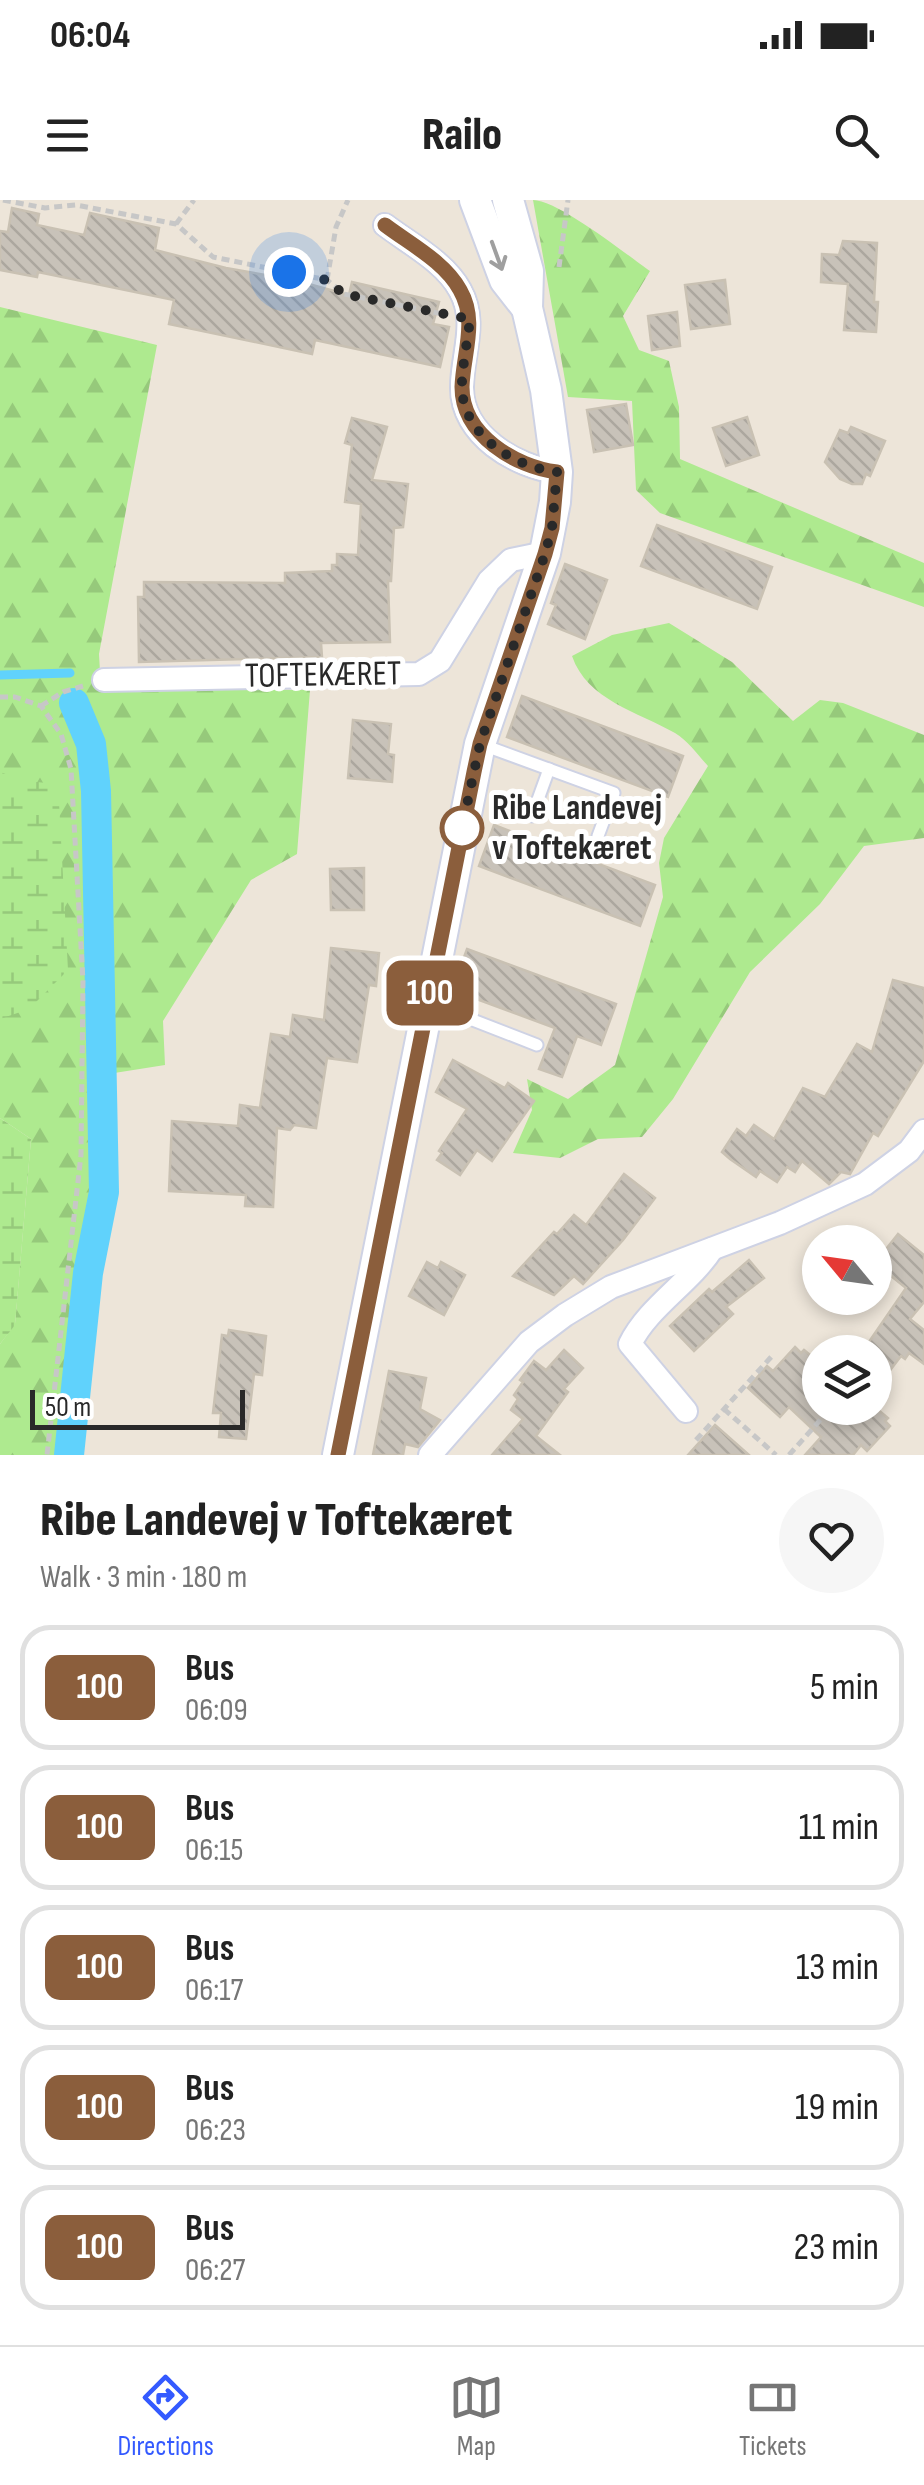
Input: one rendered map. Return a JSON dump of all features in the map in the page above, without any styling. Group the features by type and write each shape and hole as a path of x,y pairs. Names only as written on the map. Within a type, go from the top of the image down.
{"main road":[{"path":"476,200 506,280 527,308"},
{"path":"338,1455 480,744 545,554 554,514 557,472 546,390 527,308 528,271 508,200"}],"street":[{"path":"385,225 445,270 461,291 470,319 462,390 469,416 489,443 505,454 541,470 557,472"},
{"name":"TOFTEKÆRET","path":"104,680 418,674 440,661 489,581 510,560 545,554"},
{"path":"430,1455 529,1342 565,1315 611,1287 780,1223 865,1184 909,1151 924,1132"},
{"path":"686,1411 630,1344 638,1328 696,1272 712,1249"}],"lane":[{"path":"480,744 614,793 598,836"},
{"path":"532,816 550,769"},
{"path":"428,1003 537,1045"}],"path":[{"path":"3,200 45,208 76,202 176,224 214,257 326,280 344,294 470,319"},
{"path":"176,224 194,200"},
{"path":"326,280 336,227 348,200"},
{"path":"41,706 64,692 104,680"},
{"path":"0,697 15,697 41,706 62,734 71,769 83,981 81,1155 47,1455"},
{"path":"696,1440 772,1356"},
{"path":"724,1410 776,1455"},
{"path":"788,1455 815,1425"}],"green space":[{"path":"533,200 575,218 650,271 623,316 639,350 669,361 679,407 680,459 924,563 924,607 660,513 636,490 632,401 568,397"},
{"path":"0,307 157,345 99,654 101,689 310,690 297,854 251,880 163,1021 165,1065 108,1074 74,1455 0,1455 0,1344 15,1324 31,1139 0,1118"},
{"path":"669,623 732,662 793,721 820,700 843,703 924,735 924,838 864,846 820,904 750,972 673,1099 642,1137 598,1139 560,1158 513,1153 532,1110 527,1079 568,1099 615,1065 663,897 659,863 664,838 708,766 675,733 601,694 579,671 572,656 612,635"},
{"path":"0,772 25,781 58,784 68,970 29,1009 0,1019"},
{"path":"0,1118 31,1139 15,1325 0,1344"}],"building":[{"path":"12,208 39,214 37,225 84,235 90,213 159,228 155,250 226,268 349,295 352,282 439,302 433,324 449,327 440,367 315,340 312,354 169,324 174,300 38,272 37,277 0,270 0,231 8,232"},
{"path":"843,241 877,243 876,332 844,330 848,284 821,282 822,254 839,255"},
{"path":"725,280 730,324 691,329 685,285"},
{"path":"677,312 680,346 652,350 648,316"},
{"path":"626,404 633,445 594,452 587,410"},
{"path":"747,417 759,455 726,466 713,428"},
{"path":"352,418 387,427 372,480 408,484 403,527 394,528 388,581 390,642 321,643 322,657 139,662 138,597 144,597 144,582 285,583 285,573 332,571 332,565 337,565 337,554 358,555 361,504 345,502 352,445 345,443"},
{"path":"851,427 885,441 870,476 866,474 862,484 840,479 825,462 840,430 848,433"},
{"path":"657,525 772,567 757,609 641,566"},
{"path":"565,564 607,580 585,639 548,624"},
{"path":"522,696 683,756 668,797 507,737"},
{"path":"353,720 391,724 388,754 394,755 392,782 348,778"},
{"path":"494,825 655,885 640,926 479,866"},
{"path":"364,868 364,910 331,910 330,869"},
{"path":"331,948 379,953 376,986 369,985 357,1062 327,1058 316,1128 277,1128 273,1207 245,1206 246,1195 169,1191 172,1121 238,1126 240,1105 260,1108 271,1034 290,1037 293,1015 324,1020"},
{"path":"467,949 616,1004 601,1045 577,1036 562,1077 539,1069 555,1028 452,990"},
{"path":"893,980 924,988 924,1061 878,1136 873,1133 850,1174 841,1172 829,1184 802,1161 795,1172 787,1167 777,1182 760,1171 756,1177 722,1152 737,1129 746,1136 754,1125 774,1139 803,1088 825,1097 857,1044 872,1052"},
{"path":"453,1060 505,1088 508,1083 534,1101 492,1161 477,1150 460,1175 437,1160 467,1109 436,1092"},
{"path":"624,1174 655,1198 583,1284 574,1276 554,1295 513,1276 574,1215 586,1225"},
{"path":"898,1234 924,1255 924,1302 910,1319 924,1330 924,1364 909,1353 892,1368 892,1335 874,1335 887,1315 892,1315 892,1308 906,1288 892,1277 892,1242"},
{"path":"749,1260 764,1278 726,1307 733,1314 694,1351 670,1326 709,1289 712,1292"},
{"path":"427,1262 438,1268 441,1262 465,1275 444,1315 409,1296"},
{"path":"229,1330 266,1336 262,1375 254,1374 246,1439 219,1437 221,1413 213,1413 222,1335 228,1336"},
{"path":"795,1347 802,1352 802,1419 789,1407 780,1417 748,1388 767,1366 773,1371"},
{"path":"564,1350 583,1368 564,1389 568,1392 536,1436 560,1455 492,1455 523,1419 511,1410 518,1399 514,1395 523,1382 520,1380 534,1361 546,1370"},
{"path":"389,1371 426,1378 420,1409 440,1420 418,1447 405,1444 403,1455 373,1455"},
{"path":"715,1425 749,1455 688,1455"},
{"path":"808,1425 890,1426 867,1451 861,1445 853,1455 805,1455 821,1437"}],"waterway":[{"path":"0,675 70,673"},
{"path":"69,1455 88,1273 104,1192 96,791 91,744 74,703"}],"bus line":[{"name":"100","path":"338,1455 480,744 545,554 552,528 557,472 541,470 505,454 489,443 469,416 462,390 470,319 461,291 445,270 385,225"}],"place":[{"name":"Ribe Landevej v Toftekæret","path":"462,828"}],"route":[{"path":"289,272 326,280 344,294 470,319 462,390 469,416 489,443 505,454 541,470 557,472 552,528 480,744 462,828"}]}
